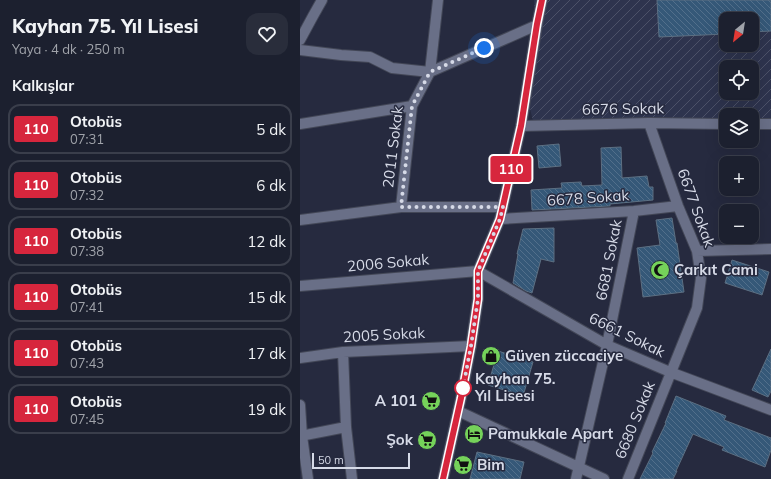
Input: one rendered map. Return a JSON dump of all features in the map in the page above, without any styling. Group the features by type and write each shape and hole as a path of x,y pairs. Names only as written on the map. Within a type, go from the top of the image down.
{"street":[{"path":"300,40 322,0"},
{"name":"2011 Sokak","path":"401,207 412,106 430,72 438,0"},
{"path":"443,479 471,346 478,299 478,271 500,219 503,207 521,126 542,0"},
{"path":"300,50 370,57 392,68 430,72 537,24"},
{"path":"300,124 412,106"},
{"name":"6677 Sokak","path":"649,124 678,206 697,251 702,278 697,308 670,372"},
{"name":"6676 Sokak","path":"521,126 719,124"},
{"path":"759,124 771,124"},
{"name":"6678 Sokak","path":"500,219 678,206"},
{"path":"300,220 401,207 503,207"},
{"name":"6681 Sokak","path":"576,479 607,344 634,210"},
{"path":"697,251 771,249"},
{"name":"6661 Sokak","path":"478,271 607,344 670,372 771,410"},
{"name":"2006 Sokak","path":"300,286 478,271"},
{"name":"2005 Sokak","path":"300,358 343,352 471,346"},
{"path":"343,352 346,427 352,479"},
{"name":"6680 Sokak","path":"628,479 670,372"},
{"path":"300,405 301,436 308,479"},
{"path":"458,411 604,479"},
{"path":"301,436 346,427"}],"shaded area":[{"path":"534,0 771,0 771,124 759,124 759,108 719,108 719,124 534,125 526,92 535,15"}],"building":[{"path":"657,0 771,0 771,31 759,32 759,12 719,12 719,34 659,37"},
{"path":"559,144 561,166 539,168 537,146"},
{"path":"621,147 622,178 647,176 649,187 653,187 653,200 610,204 610,206 532,210 531,190 562,188 561,183 581,182 582,186 602,185 601,148"},
{"name":"Çarkıt Cami","path":"672,218 684,292 643,297 637,248 660,245 656,220"},
{"path":"554,228 554,262 541,259 532,293 526,291 513,283 517,254 523,229"},
{"path":"732,260 769,272 762,295 725,283"},
{"path":"771,349 771,391 768,397 752,390"},
{"path":"498,351 533,362 523,396 488,385"},
{"path":"676,396 726,416 724,420 771,438 771,450 765,467 722,450 724,447 693,434 673,479 640,479 653,453 652,452 666,423"},
{"path":"477,452 524,462 520,479 470,479"}],"bus line":[{"name":"110","path":"443,479 471,346 478,299 478,271 500,219 521,126 542,0"}],"place":[{"name":"Çarkıt Cami","path":"660,270"},
{"name":"Güven züccaciye","path":"491,356"},
{"name":"Kayhan 75. Yıl Lisesi","path":"463,388"},
{"name":"A 101","path":"431,401"},
{"name":"Pamukkale Apart","path":"474,434"},
{"name":"Şok","path":"427,440"},
{"name":"Bim","path":"463,465"}],"route":[{"path":"463,388 478,299 478,271 500,219 503,207 401,207 412,106 430,72 484,48"}]}
